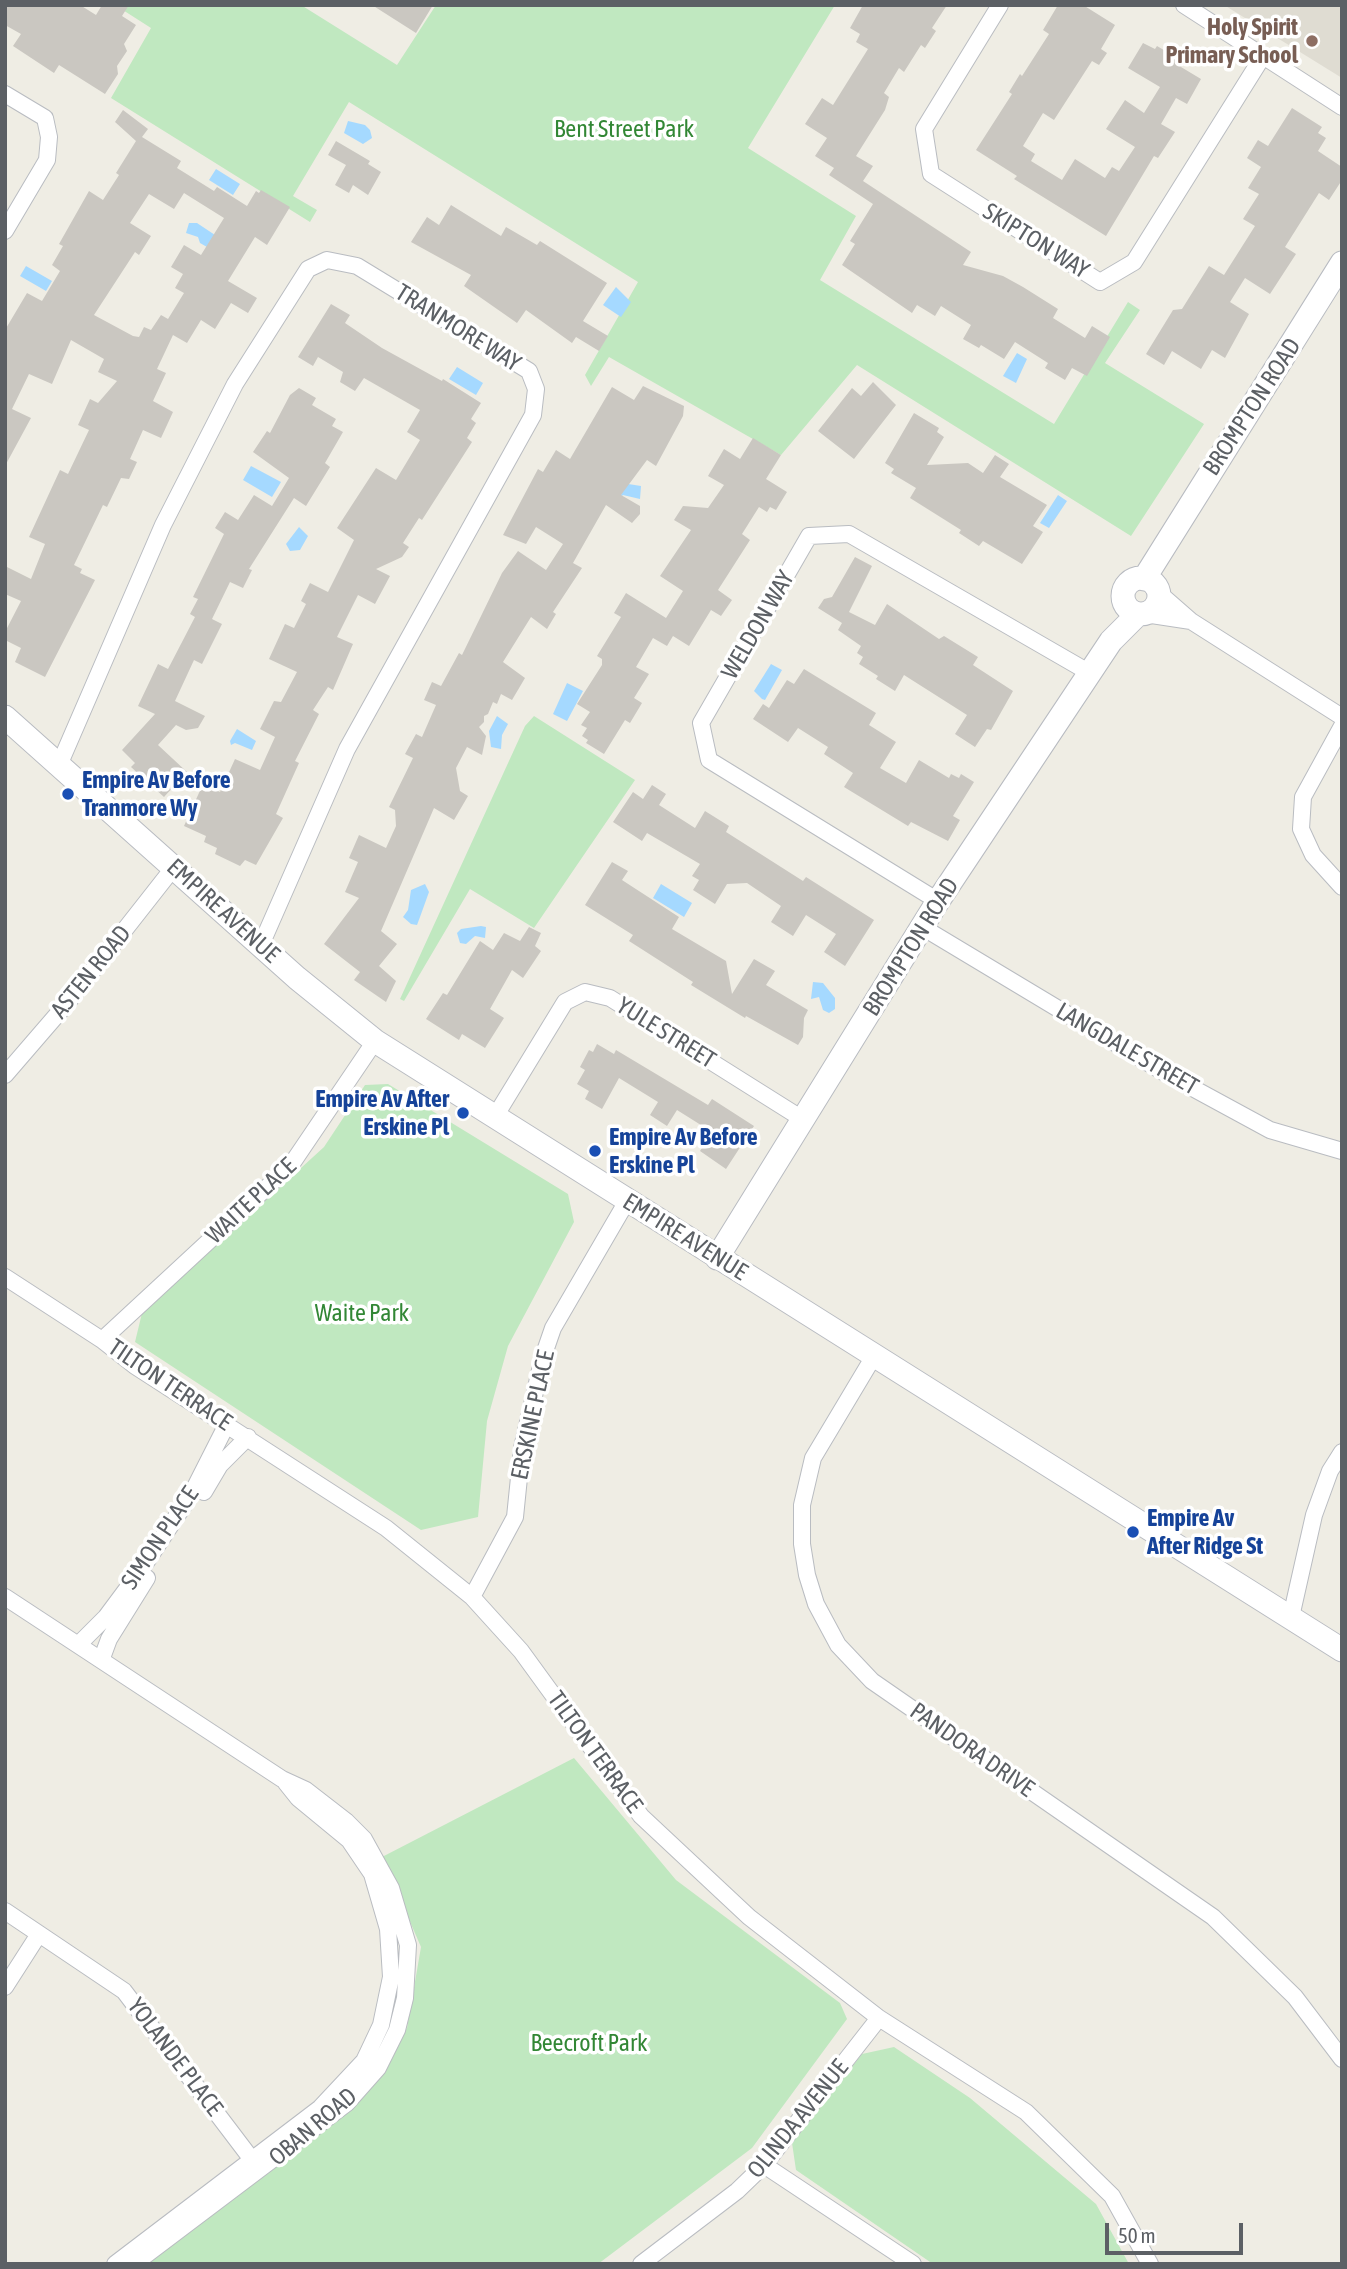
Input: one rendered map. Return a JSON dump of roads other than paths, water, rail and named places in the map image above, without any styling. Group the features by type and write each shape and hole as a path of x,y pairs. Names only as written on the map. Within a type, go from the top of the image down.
{"street":[{"name":"SKIPTON WAY","path":"1000,5 924,129 931,174 1100,282 1134,262 1263,56"},
{"path":"1184,5 1342,107"},
{"path":"5,94 45,118 49,137 47,160 5,230"},
{"name":"TRANMORE WAY","path":"60,763 169,514 234,384 308,268 327,260 357,265 529,371 536,388 533,415 348,749 261,945"},
{"name":"BROMPTON ROAD","path":"1153,586 1163,551 1342,263"},
{"name":"WELDON WAY","path":"938,901 709,760 701,723 809,536 849,534 1090,673"},
{"path":"1135,610 1126,586 1137,579 1153,586 1191,621 1342,717"},
{"path":"1135,610 1156,606 1153,586"},
{"path":"1135,610 1191,621"},
{"name":"BROMPTON ROAD","path":"717,1258 938,901 1111,641 1135,610"},
{"name":"EMPIRE AVENUE","path":"5,717 60,763 261,945 375,1041 1342,1650"},
{"path":"1342,726 1303,797 1301,829 1313,855 1342,887"},
{"name":"ASTEN ROAD","path":"5,1075 68,1002 174,867"},
{"name":"LANGDALE STREET","path":"922,927 1165,1073 1270,1130 1342,1151"},
{"name":"YULE STREET","path":"496,1115 565,1002 584,992 610,998 804,1120"},
{"name":"WAITE PLACE","path":"102,1340 291,1165 375,1041"},
{"name":"ERSKINE PLACE","path":"472,1597 515,1517 522,1448 542,1357 553,1328 627,1200"},
{"name":"TILTON TERRACE","path":"5,1277 102,1340 135,1366 386,1528 472,1597 521,1651 641,1816 749,1917 879,2018 1026,2112 1112,2196 1150,2264"},
{"name":"PANDORA DRIVE","path":"874,1356 813,1458 802,1505 802,1544 807,1575 816,1604 838,1645 872,1681 1213,1917 1295,1997 1342,2059"},
{"name":"SIMON PLACE","path":"79,1644 106,1617 148,1559 192,1493 228,1424"},
{"name":"SIMON PLACE","path":"102,1658 109,1639 140,1588 220,1465 248,1437"},
{"path":"1291,1617 1314,1515 1331,1471 1342,1452"},
{"name":"OBAN ROAD","path":"5,1597 102,1658 282,1779 306,1790 364,1839 391,1888 408,1945 409,1969 397,2030 378,2068 348,2103 114,2264"},
{"name":"YOLANDE PLACE","path":"5,1911 124,1990 256,2164"},
{"path":"5,1987 39,1934"},
{"name":"OLINDA AVENUE","path":"641,2264 737,2191 764,2165 879,2018"},
{"name":"OBAN ROAD","path":"134,2264 256,2164"},
{"path":"764,2165 913,2264"}],"water":[{"path":"348,121 365,125 372,138 363,144 344,133"},
{"path":"216,169 240,184 233,195 209,180"},
{"path":"189,223 197,223 215,235 207,247 200,243 198,237 186,233"},
{"path":"26,266 52,281 46,291 20,276"},
{"path":"616,287 631,302 621,317 603,305"},
{"path":"1017,353 1027,359 1016,383 1003,376"},
{"path":"457,367 483,383 476,395 449,379"},
{"path":"251,466 281,482 272,497 243,480"},
{"path":"622,483 641,486 640,499 623,495 621,497"},
{"path":"1058,495 1067,501 1049,528 1040,523"},
{"path":"299,527 308,536 300,550 290,551 286,544"},
{"path":"771,664 782,670 765,700 754,691"},
{"path":"567,683 583,691 567,721 553,714"},
{"path":"497,716 508,724 502,735 501,749 491,747 489,731"},
{"path":"237,729 256,741 252,750 235,743 231,745 230,741"},
{"path":"425,884 429,892 417,925 411,924 403,917 408,910 411,890"},
{"path":"661,884 692,903 684,917 653,898"},
{"path":"486,927 485,938 475,936 466,944 460,943 457,933 461,929"},
{"path":"813,982 823,983 835,998 835,1009 829,1013 823,1010 819,997 811,999"}],"place":[{"name":"Holy Spirit Primary School","path":"1312,41"},
{"name":"Empire Av Before Tranmore Wy","path":"68,794"},
{"name":"Empire Av After Erskine Pl","path":"463,1113"},
{"name":"Empire Av Before Erskine Pl","path":"595,1151"},
{"name":"Empire Av After Ridge St","path":"1133,1532"}],"park label":[{"name":"Bent Street Park","path":"624,129"},
{"name":"Waite Park","path":"362,1313"},
{"name":"Beecroft Park","path":"589,2043"}]}
